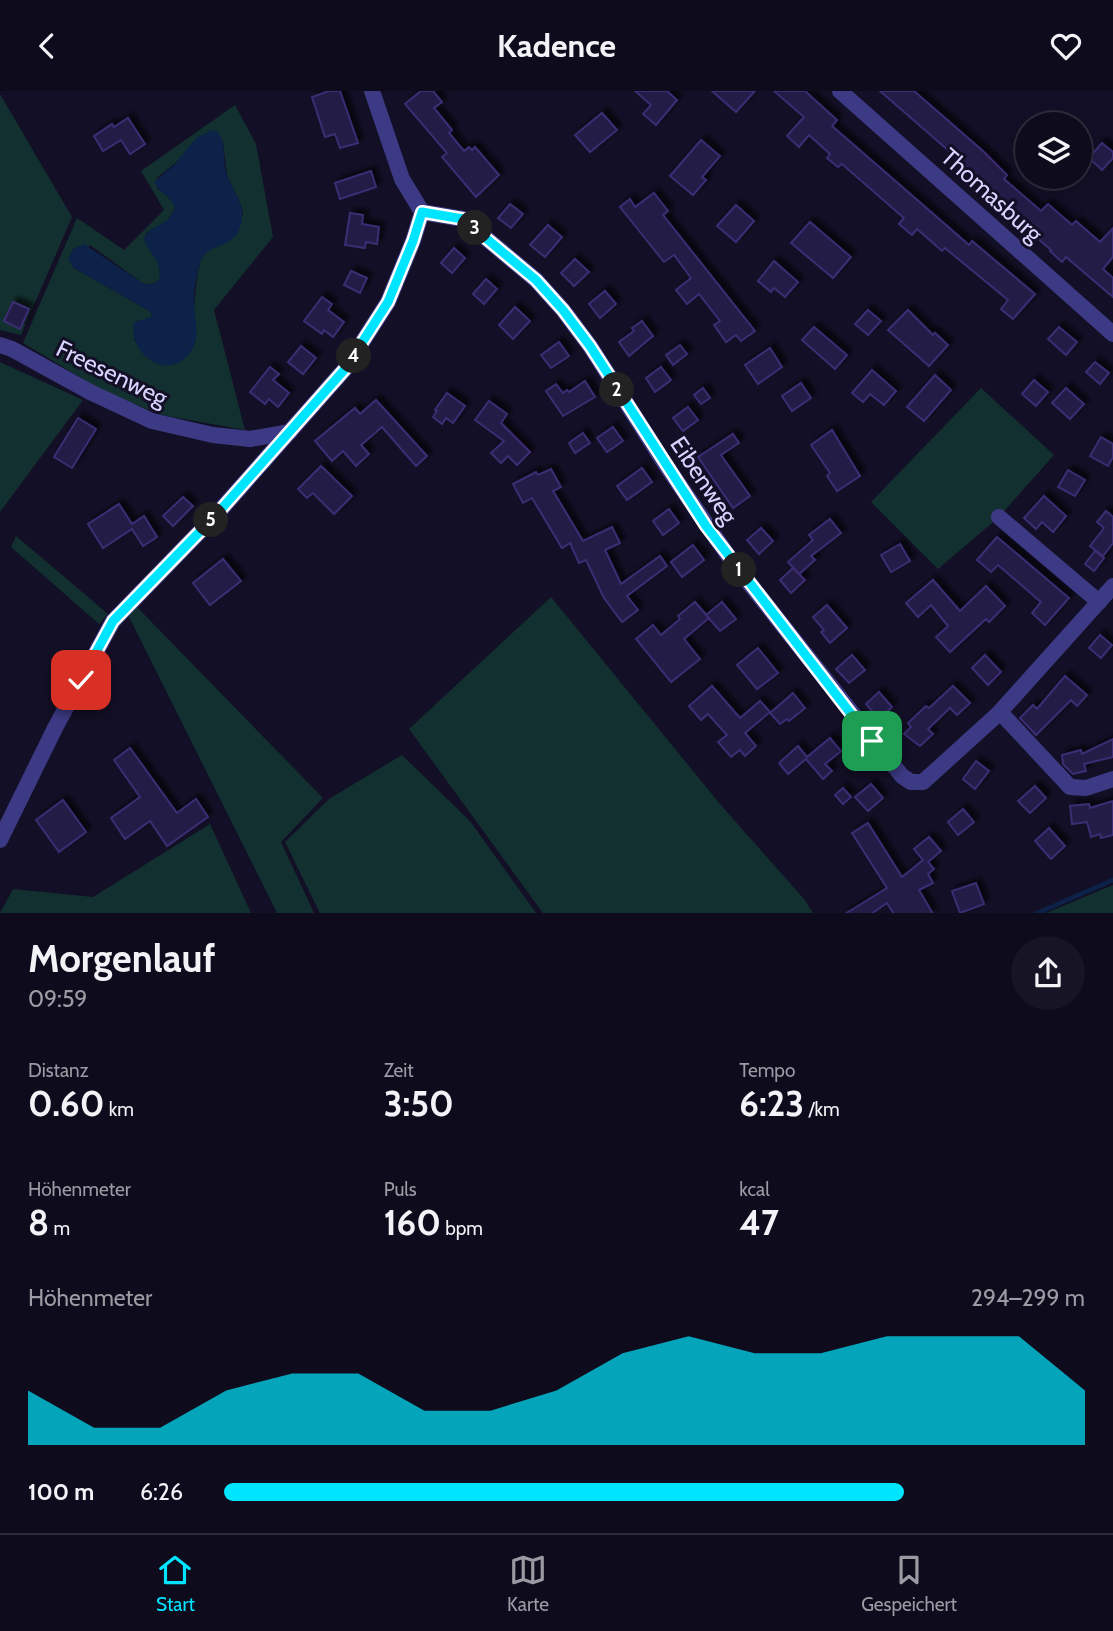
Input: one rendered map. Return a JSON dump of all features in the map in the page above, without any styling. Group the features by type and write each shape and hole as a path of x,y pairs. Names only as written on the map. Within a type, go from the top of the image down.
{"street":[{"path":"0,840 55,728 113,621 216,515 345,369 388,302 422,212 402,179 372,91"},
{"name":"Thomasburg","path":"840,91 1113,334"},
{"name":"Eibenweg","path":"422,212 463,219 536,280 563,310 590,346 706,526 902,776 911,782 923,782 1000,712"},
{"name":"Freesenweg","path":"0,345 152,421 213,435 250,439 290,432"},
{"path":"999,517 1099,602"},
{"path":"1113,586 1000,712 1070,787 1086,788 1113,779"}],"green space":[{"path":"0,94 72,217 21,335 0,330"},
{"path":"235,105 256,144 273,237 214,310 245,430 161,415 103,391 23,343 77,218 124,250 164,210 141,171","holes":["223,142 227,176 243,215 204,253 197,276 194,306 171,365 158,364 145,355 134,339 152,316 151,312 74,268 90,245 141,282 155,283 160,274 158,260 146,233 167,222 175,209 173,201 157,188 157,178 180,159"]},
{"path":"0,362 83,400 0,512"},
{"path":"981,388 1054,455 999,517 938,569 871,502"},
{"path":"16,536 108,614 99,624 11,547"},
{"path":"551,597 813,913 543,913 409,729"},
{"path":"135,605 323,798 281,842 314,913 277,913 127,613"},
{"path":"402,755 470,821 536,913 320,913 285,842 329,799"},
{"path":"210,824 251,913 0,913 13,889 93,897"},
{"path":"1113,885 1113,913 1046,913"}],"water":[{"path":"212,130 218,132 222,140 227,175 241,205 240,229 229,241 203,257 195,282 194,345 184,359 165,365 147,358 133,332 134,322 152,317 151,312 74,268 68,259 73,249 84,244 144,283 155,283 159,280 158,262 144,238 168,219 175,209 154,182 174,165 196,138"}],"building":[{"path":"329,91 340,91 358,143 340,148 335,134 325,137 312,97"},
{"path":"421,91 433,91 442,102 434,108 452,130 449,133 464,151 475,147 499,175 476,197 442,157 447,153 405,104"},
{"path":"635,91 667,91 677,100 656,125 643,114 651,105"},
{"path":"712,91 755,91 736,112"},
{"path":"774,91 805,91 837,120 832,126 969,245 972,241 1035,294 1013,319 1001,309 1008,300 945,248 942,251 917,229 912,235 899,224 904,218 842,164 838,167 827,158 830,154 809,135 799,147 787,136 804,117"},
{"path":"880,91 914,91 984,152 1007,175 1004,179 1041,211 1048,204 1072,225 1076,221 1100,242 1113,228 1113,257 1103,269 1113,278 1113,297 1066,257 1062,262 1002,207 1005,203"},
{"path":"602,113 617,130 590,152 575,135"},
{"path":"128,118 145,144 130,154 121,140 103,151 94,136 112,124 114,127"},
{"path":"701,140 720,156 702,177 706,180 693,195 670,176"},
{"path":"1102,143 1113,152 1113,158 1102,170 1092,161 1092,155"},
{"path":"371,171 376,187 340,199 335,183"},
{"path":"654,193 668,211 663,215 755,331 741,341 736,335 726,342 714,325 720,321 699,294 687,304 676,290 691,278 674,255 664,262 620,207 630,199 635,207"},
{"path":"510,204 523,214 511,228 498,218"},
{"path":"736,205 754,221 736,242 717,226"},
{"path":"350,213 363,215 362,224 379,227 377,244 366,242 365,248 345,245"},
{"path":"810,222 851,257 833,278 791,243"},
{"path":"548,225 562,237 545,257 530,245"},
{"path":"454,248 465,258 452,273 441,263"},
{"path":"575,259 589,272 574,286 561,273"},
{"path":"774,261 798,282 785,297 774,288 771,292 758,281"},
{"path":"351,271 367,278 360,293 344,285"},
{"path":"486,279 497,289 484,304 473,294"},
{"path":"605,291 616,304 600,318 589,304"},
{"path":"322,297 332,304 328,310 344,322 333,337 324,330 322,334 304,321"},
{"path":"13,302 29,309 20,329 4,321"},
{"path":"515,307 530,321 513,339 499,325"},
{"path":"868,310 881,321 868,335 855,324"},
{"path":"908,310 933,335 935,333 948,345 929,366 888,330"},
{"path":"642,321 653,336 629,356 619,342"},
{"path":"814,327 847,355 835,369 802,340"},
{"path":"1059,327 1077,342 1066,355 1048,339"},
{"path":"559,342 569,356 551,368 541,355"},
{"path":"680,345 687,354 673,365 666,355"},
{"path":"301,346 316,358 303,374 288,362"},
{"path":"770,348 782,367 758,384 745,365"},
{"path":"1095,362 1109,373 1100,384 1086,372"},
{"path":"270,367 279,374 273,380 289,393 278,407 269,399 265,404 250,392"},
{"path":"661,367 671,380 655,392 646,378"},
{"path":"872,370 896,391 884,405 870,394 863,402 852,393"},
{"path":"935,375 951,390 924,421 907,407"},
{"path":"1034,380 1048,392 1036,406 1022,394"},
{"path":"585,381 595,397 563,416 546,391 556,384 563,393 567,390 569,392"},
{"path":"801,383 811,398 792,411 782,396"},
{"path":"703,388 710,398 701,404 694,395"},
{"path":"1066,388 1084,404 1070,419 1052,403"},
{"path":"447,393 465,406 453,423 446,418 442,424 433,417"},
{"path":"376,400 427,456 416,466 382,427 361,445 369,454 356,466 343,451 332,461 315,441 355,408 360,414"},
{"path":"489,401 507,414 501,423 530,452 517,465 508,456 501,463 491,453 504,441 475,420"},
{"path":"688,407 698,420 683,431 673,418"},
{"path":"78,418 96,429 72,468 54,457"},
{"path":"613,427 623,441 607,452 597,438"},
{"path":"832,430 860,476 837,491 827,476 830,473 811,445"},
{"path":"583,433 590,443 575,453 569,443"},
{"path":"733,434 739,443 721,455 750,496 733,508 698,457"},
{"path":"1101,437 1113,444 1113,457 1108,466 1090,456"},
{"path":"321,466 352,496 334,514 313,493 307,498 298,489"},
{"path":"642,468 652,482 627,500 617,486"},
{"path":"551,469 561,487 553,491 583,541 612,527 620,543 605,550 621,584 660,556 667,566 627,596 638,610 622,622 604,598 586,560 579,563 570,543 562,548 532,498 523,503 513,484 536,472 538,475"},
{"path":"1068,470 1085,480 1075,496 1058,487"},
{"path":"1044,496 1066,516 1053,532 1042,522 1036,529 1024,518"},
{"path":"183,497 193,506 173,526 163,516"},
{"path":"119,504 132,524 144,516 157,537 143,546 132,529 103,548 88,524"},
{"path":"669,509 679,523 663,535 653,521"},
{"path":"1106,511 1113,517 1113,543 1103,556 1090,546 1104,528 1097,522"},
{"path":"830,519 841,533 811,556 815,560 799,574 788,562 813,540 809,535"},
{"path":"761,528 773,541 759,554 747,540"},
{"path":"997,537 1069,598 1045,625 1032,613 1041,602 998,565 991,572 977,560"},
{"path":"900,544 910,561 891,572 881,555"},
{"path":"693,545 704,560 682,577 671,562"},
{"path":"1095,551 1104,558 1094,571 1085,564"},
{"path":"223,559 241,581 210,605 193,583"},
{"path":"793,568 805,580 791,593 780,580"},
{"path":"933,580 960,611 986,586 1005,606 989,622 986,619 950,652 936,637 948,626 931,605 918,617 906,603"},
{"path":"695,602 709,618 684,639 700,659 671,682 636,639 653,625 661,635"},
{"path":"722,602 736,619 720,631 706,615"},
{"path":"827,605 847,628 830,643 813,617"},
{"path":"1100,635 1112,645 1101,658 1089,648"},
{"path":"758,648 778,673 757,689 737,665"},
{"path":"852,655 865,670 849,683 836,669"},
{"path":"985,655 1001,672 988,685 972,668"},
{"path":"1065,676 1087,695 1077,706 1071,700 1036,735 1020,718 1033,705 1037,709"},
{"path":"712,686 740,718 760,701 770,712 745,733 756,746 745,756 740,750 731,757 718,742 727,735 708,714 701,720 689,706"},
{"path":"953,686 970,703 957,715 950,708 928,729 933,734 920,746 904,734 911,727 908,723"},
{"path":"879,692 892,707 879,719 866,704"},
{"path":"793,693 805,708 789,721 787,719 780,724 770,713"},
{"path":"830,738 841,751 825,764 832,771 823,779 806,759 788,774 779,763 798,746 807,757"},
{"path":"1113,739 1113,757 1084,764 1086,771 1073,774 1063,764 1062,755 1081,750 1082,754"},
{"path":"130,748 177,813 196,799 208,817 167,846 150,821 125,839 111,818 140,797 114,760"},
{"path":"976,761 989,771 975,789 963,779"},
{"path":"871,784 883,798 868,811 855,797"},
{"path":"1035,786 1046,798 1030,813 1018,801"},
{"path":"843,788 851,797 843,804 835,795"},
{"path":"63,800 86,832 59,852 36,820"},
{"path":"1113,801 1113,835 1101,838 1100,834 1091,837 1087,822 1072,824 1070,806 1089,804 1090,808"},
{"path":"963,809 974,822 958,835 948,822"},
{"path":"868,823 902,877 923,860 914,849 929,837 941,851 928,862 934,869 928,874 933,883 919,890 932,913 893,913 887,903 872,913 847,913 887,888 852,833"},
{"path":"1049,828 1065,846 1051,859 1035,841"},
{"path":"976,883 984,904 960,913 952,891"}],"waterway":[{"path":"1037,913 1113,880"}],"route":[{"path":"81,680 113,621 216,515 345,369 388,302 422,212 463,219 536,280 563,310 590,346 706,526 872,741"}]}
